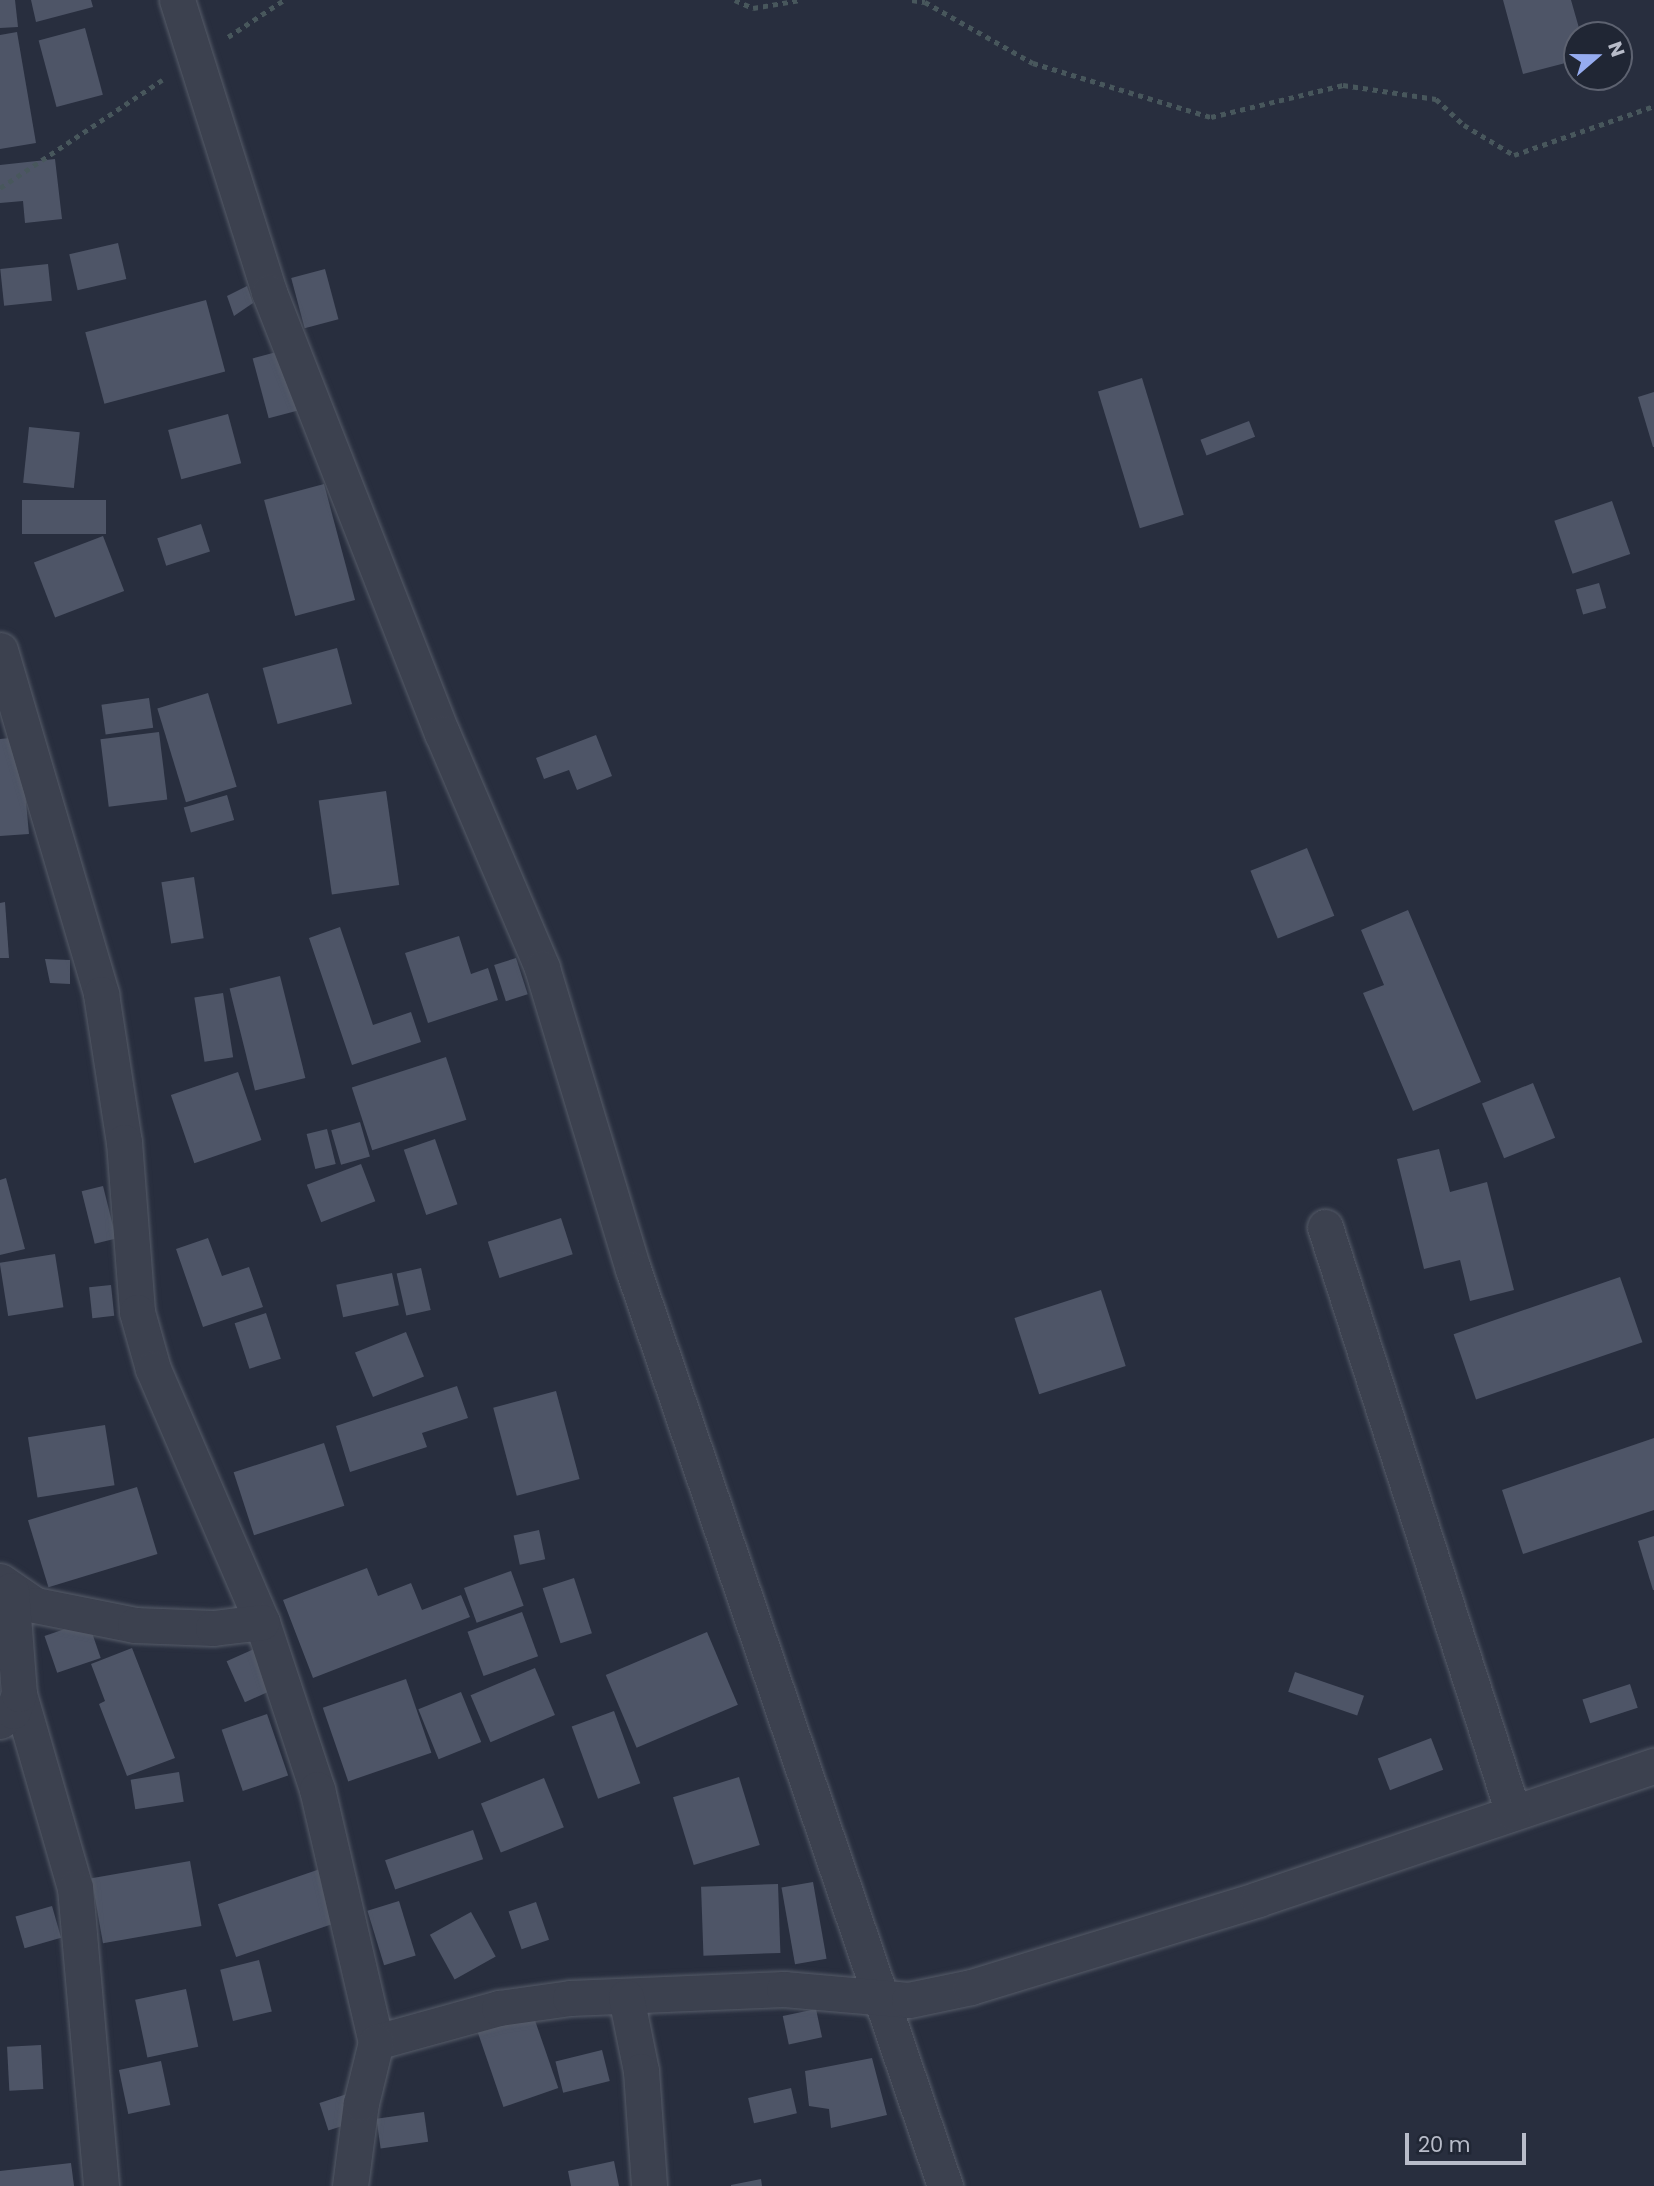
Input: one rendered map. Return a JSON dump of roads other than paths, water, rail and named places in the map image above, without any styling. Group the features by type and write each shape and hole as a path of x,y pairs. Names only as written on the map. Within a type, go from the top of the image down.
{"street":[{"path":"177,0 274,304 437,720 542,968 633,1269 945,2186"},
{"path":"0,650 6,691 101,994 124,1142 137,1312 149,1357 262,1622 317,1789 376,2042 359,2114 350,2186"},
{"path":"1325,1227 1513,1813"},
{"path":"5,1586 35,1605 135,1625 213,1628 262,1622"},
{"path":"5,1586 9,1708 75,1888 101,2186"},
{"path":"376,2042 499,2008 570,1998 784,1989 909,2000 971,1987 1258,1899 1654,1766"},
{"path":"626,1997 640,2071 649,2186"}]}
